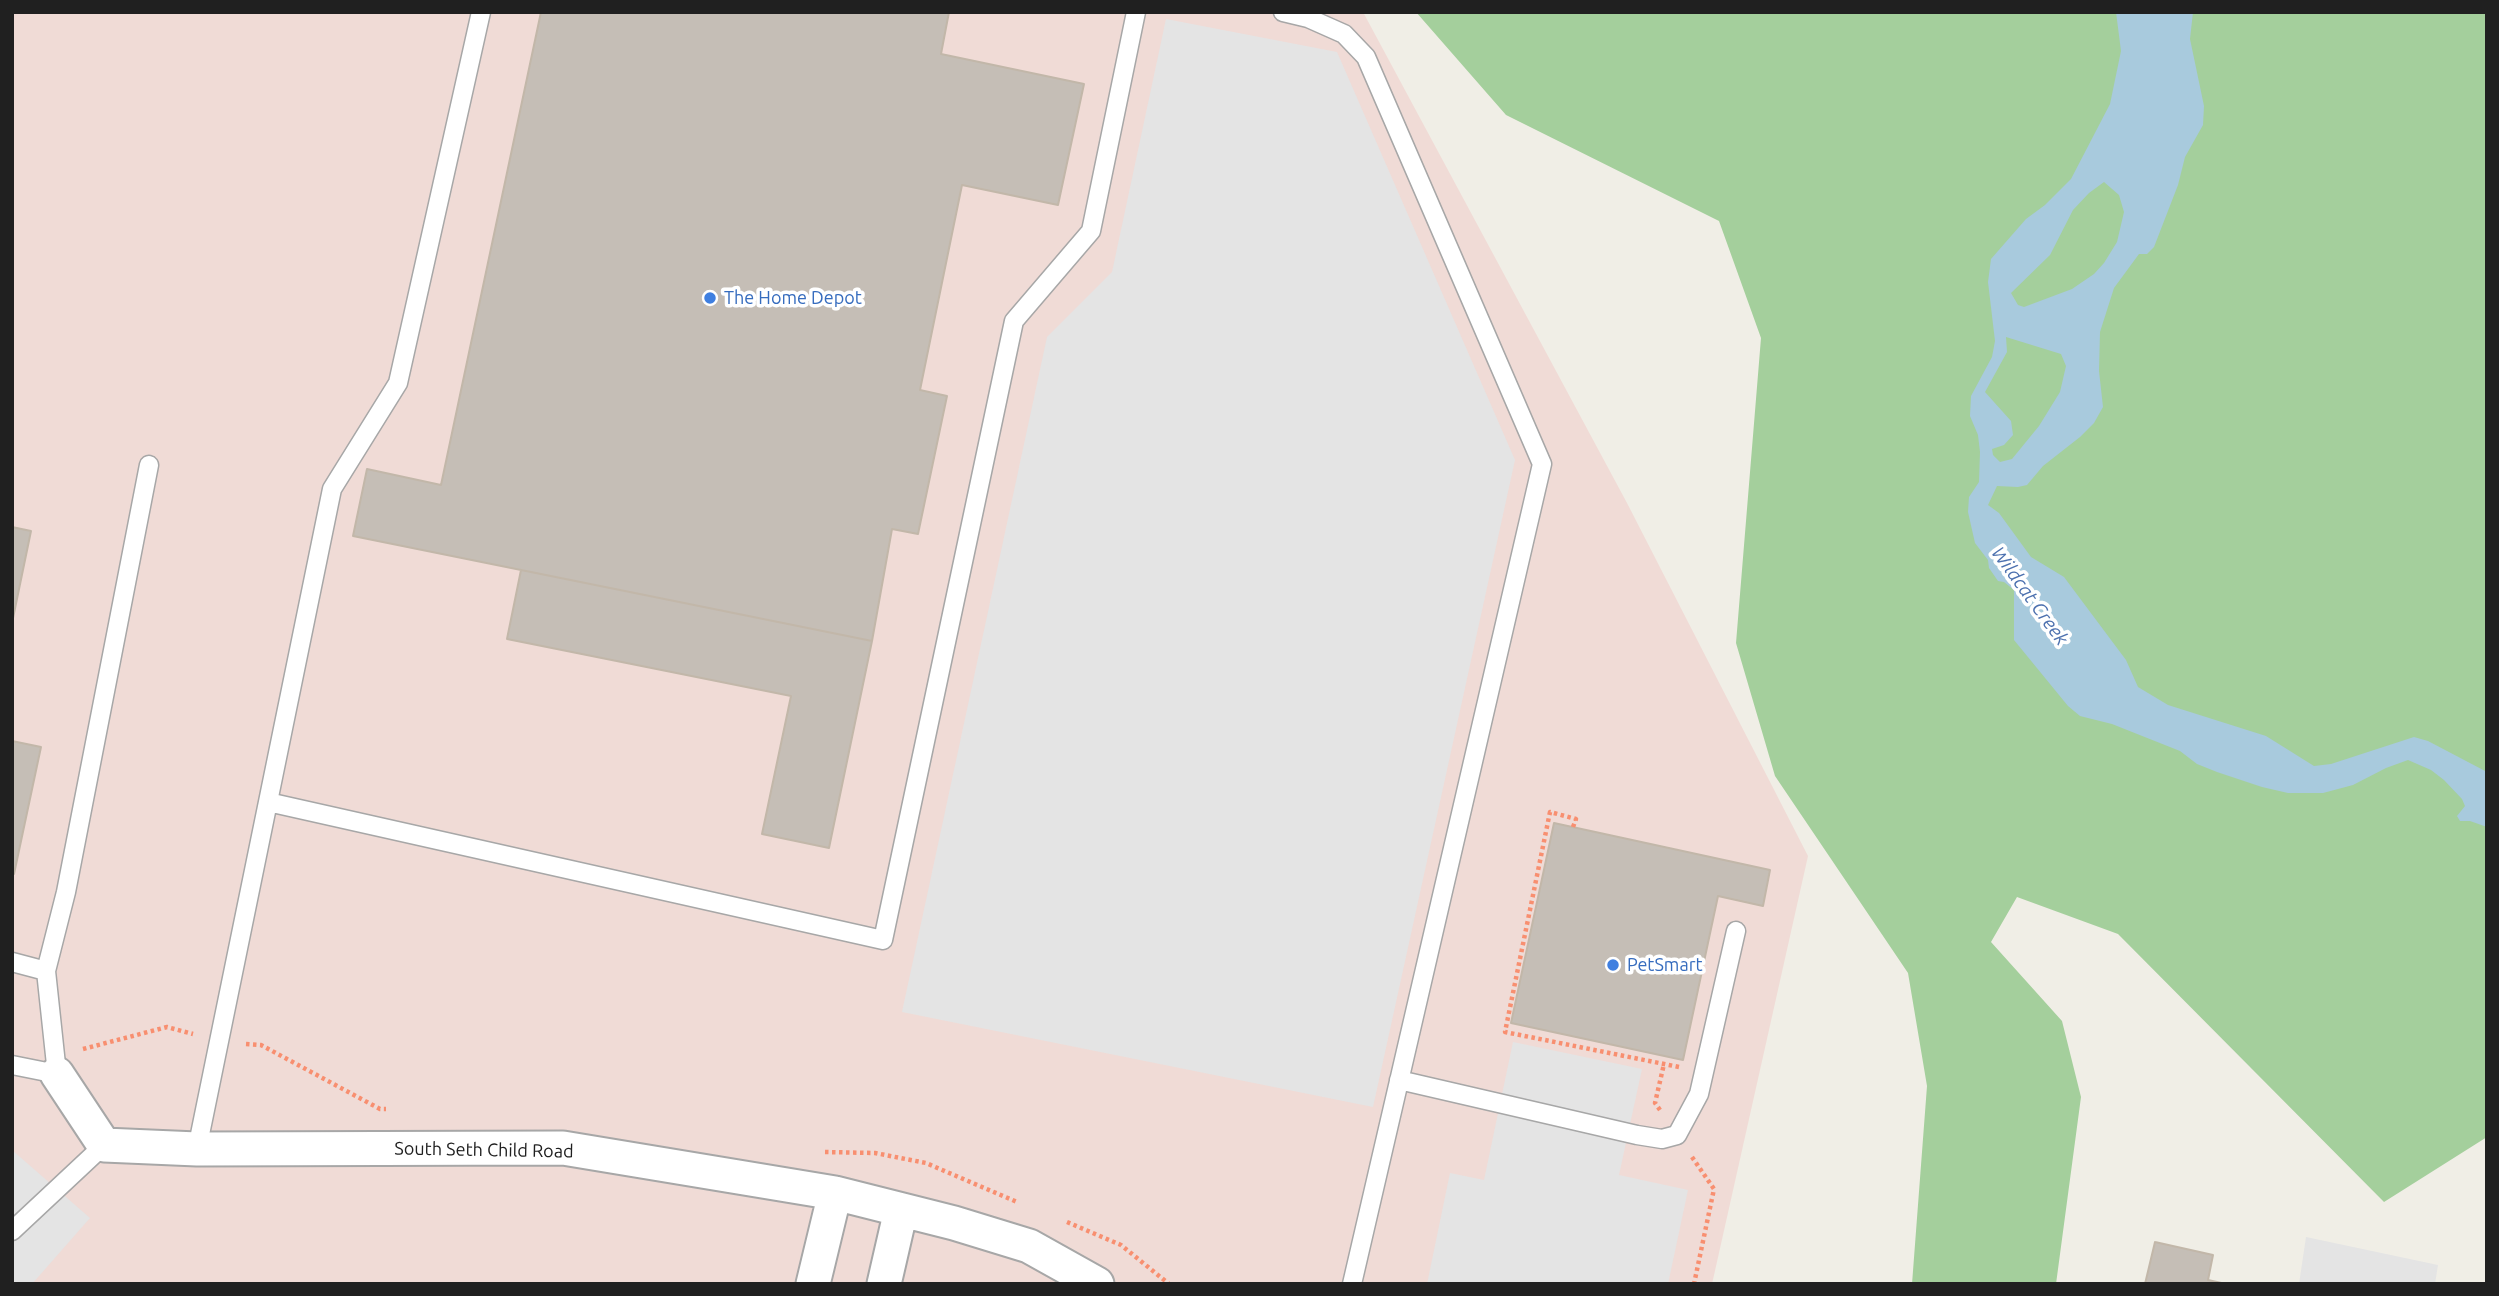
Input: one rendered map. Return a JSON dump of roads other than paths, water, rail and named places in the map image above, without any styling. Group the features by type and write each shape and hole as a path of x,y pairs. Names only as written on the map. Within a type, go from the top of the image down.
{"street":[{"path":"57,1074 104,1145"},
{"name":"South Seth Child Road","path":"104,1145 197,1149 563,1147 835,1194 954,1223 1029,1246 1097,1284"},
{"path":"813,1284 835,1194"},
{"path":"884,1284 901,1210"}],"lane":[{"path":"197,1149 332,489 398,383 481,12"},
{"path":"268,802 883,940 1014,321 1091,231 1136,12"},
{"path":"1283,12 1308,18 1344,34 1366,57 1542,464 1352,1284"},
{"path":"12,1065 57,1074 46,971 66,892 149,465"},
{"path":"1399,1080 1637,1135 1662,1139 1677,1135 1699,1094 1736,930"},
{"path":"12,962 46,971"},
{"path":"12,1231 104,1145"}],"water":[{"name":"Wildcat Creek","path":"2116,12 2193,12 2190,39 2204,106 2203,125 2185,157 2178,185 2154,247 2147,254 2139,254 2114,288 2100,332 2099,371 2103,407 2094,423 2043,466 2027,485 1997,486 1988,505 1999,513 2031,557 2064,577 2126,660 2138,687 2168,705 2266,736 2314,766 2331,764 2414,737 2428,741 2487,772 2487,827 2470,821 2460,821 2457,816 2465,806 2462,799 2431,770 2408,760 2353,785 2323,793 2288,793 2217,772 2197,764 2180,751 2112,724 2080,716 2068,706 2014,640 2014,590 1998,581 1989,568 1988,560 1975,543 1968,512 1969,497 1979,482 1980,452 1978,435 1970,416 1971,396 1992,357 1995,341 1988,282 1991,259 2026,219 2045,205 2071,179 2110,104 2121,51","holes":["2104,182 2119,195 2124,212 2117,242 2104,263 2094,274 2072,289 2024,307 2018,305 2011,293 2050,255 2073,210","2006,337 2061,354 2066,366 2060,392 2039,426 2012,459 2000,462 1993,455 1992,449 2004,445 2013,435 2011,421 1985,392 2007,352"]}],"place":[{"name":"The Home Depot","path":"710,298"},
{"name":"PetSmart","path":"1613,965"}]}
